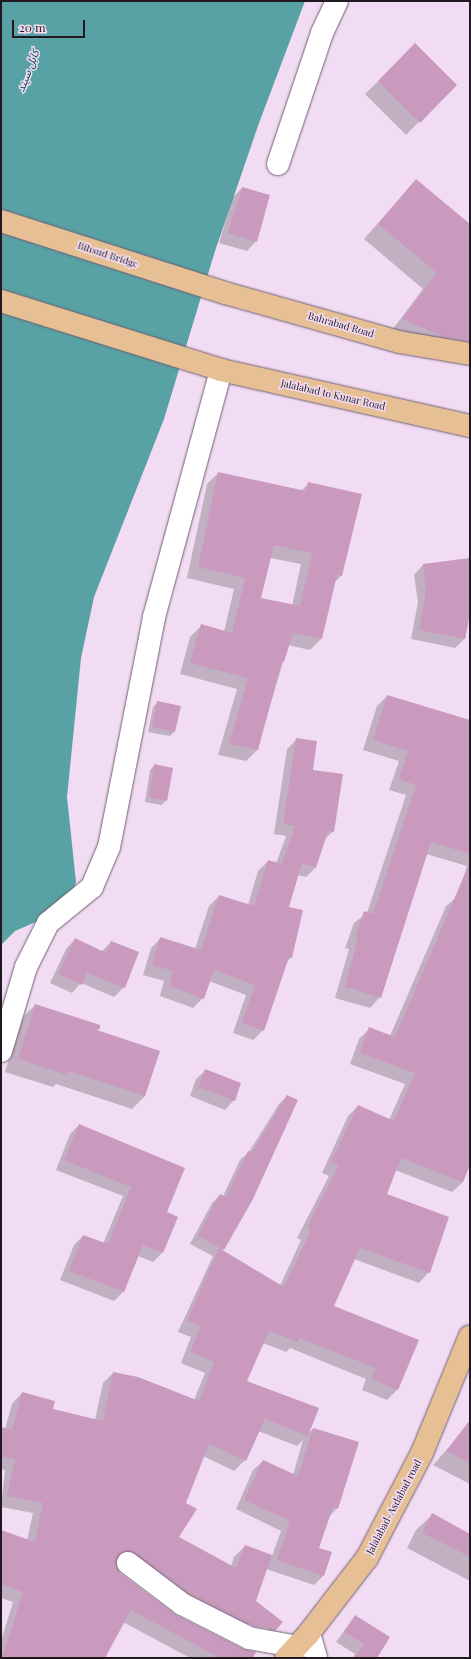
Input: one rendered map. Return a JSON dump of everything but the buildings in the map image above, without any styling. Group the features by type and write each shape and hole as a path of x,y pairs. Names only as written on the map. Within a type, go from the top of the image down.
{"main road":[{"name":"Bihsud Bridge","path":"1,221 214,288"},
{"name":"Bahrabad Road","path":"214,288 399,342 470,354"},
{"name":"Jalalabad to Kunar Road","path":"1,301 221,370 470,426"},
{"name":"Jalalabad-Asdabad road","path":"298,1646 367,1558 422,1453 470,1336"}],"street":[{"path":"278,164 322,33 337,1"},
{"path":"1,1051 26,966 48,922 92,887 109,847 154,617 221,370"},
{"path":"128,1563 182,1604 249,1638 298,1646 316,1658"}],"water":[{"name":"کابل سيند","path":"1,1 305,1 259,123 215,251 164,419 94,597 81,658 67,797 76,882 73,893 38,921 15,931 1,945"}]}
